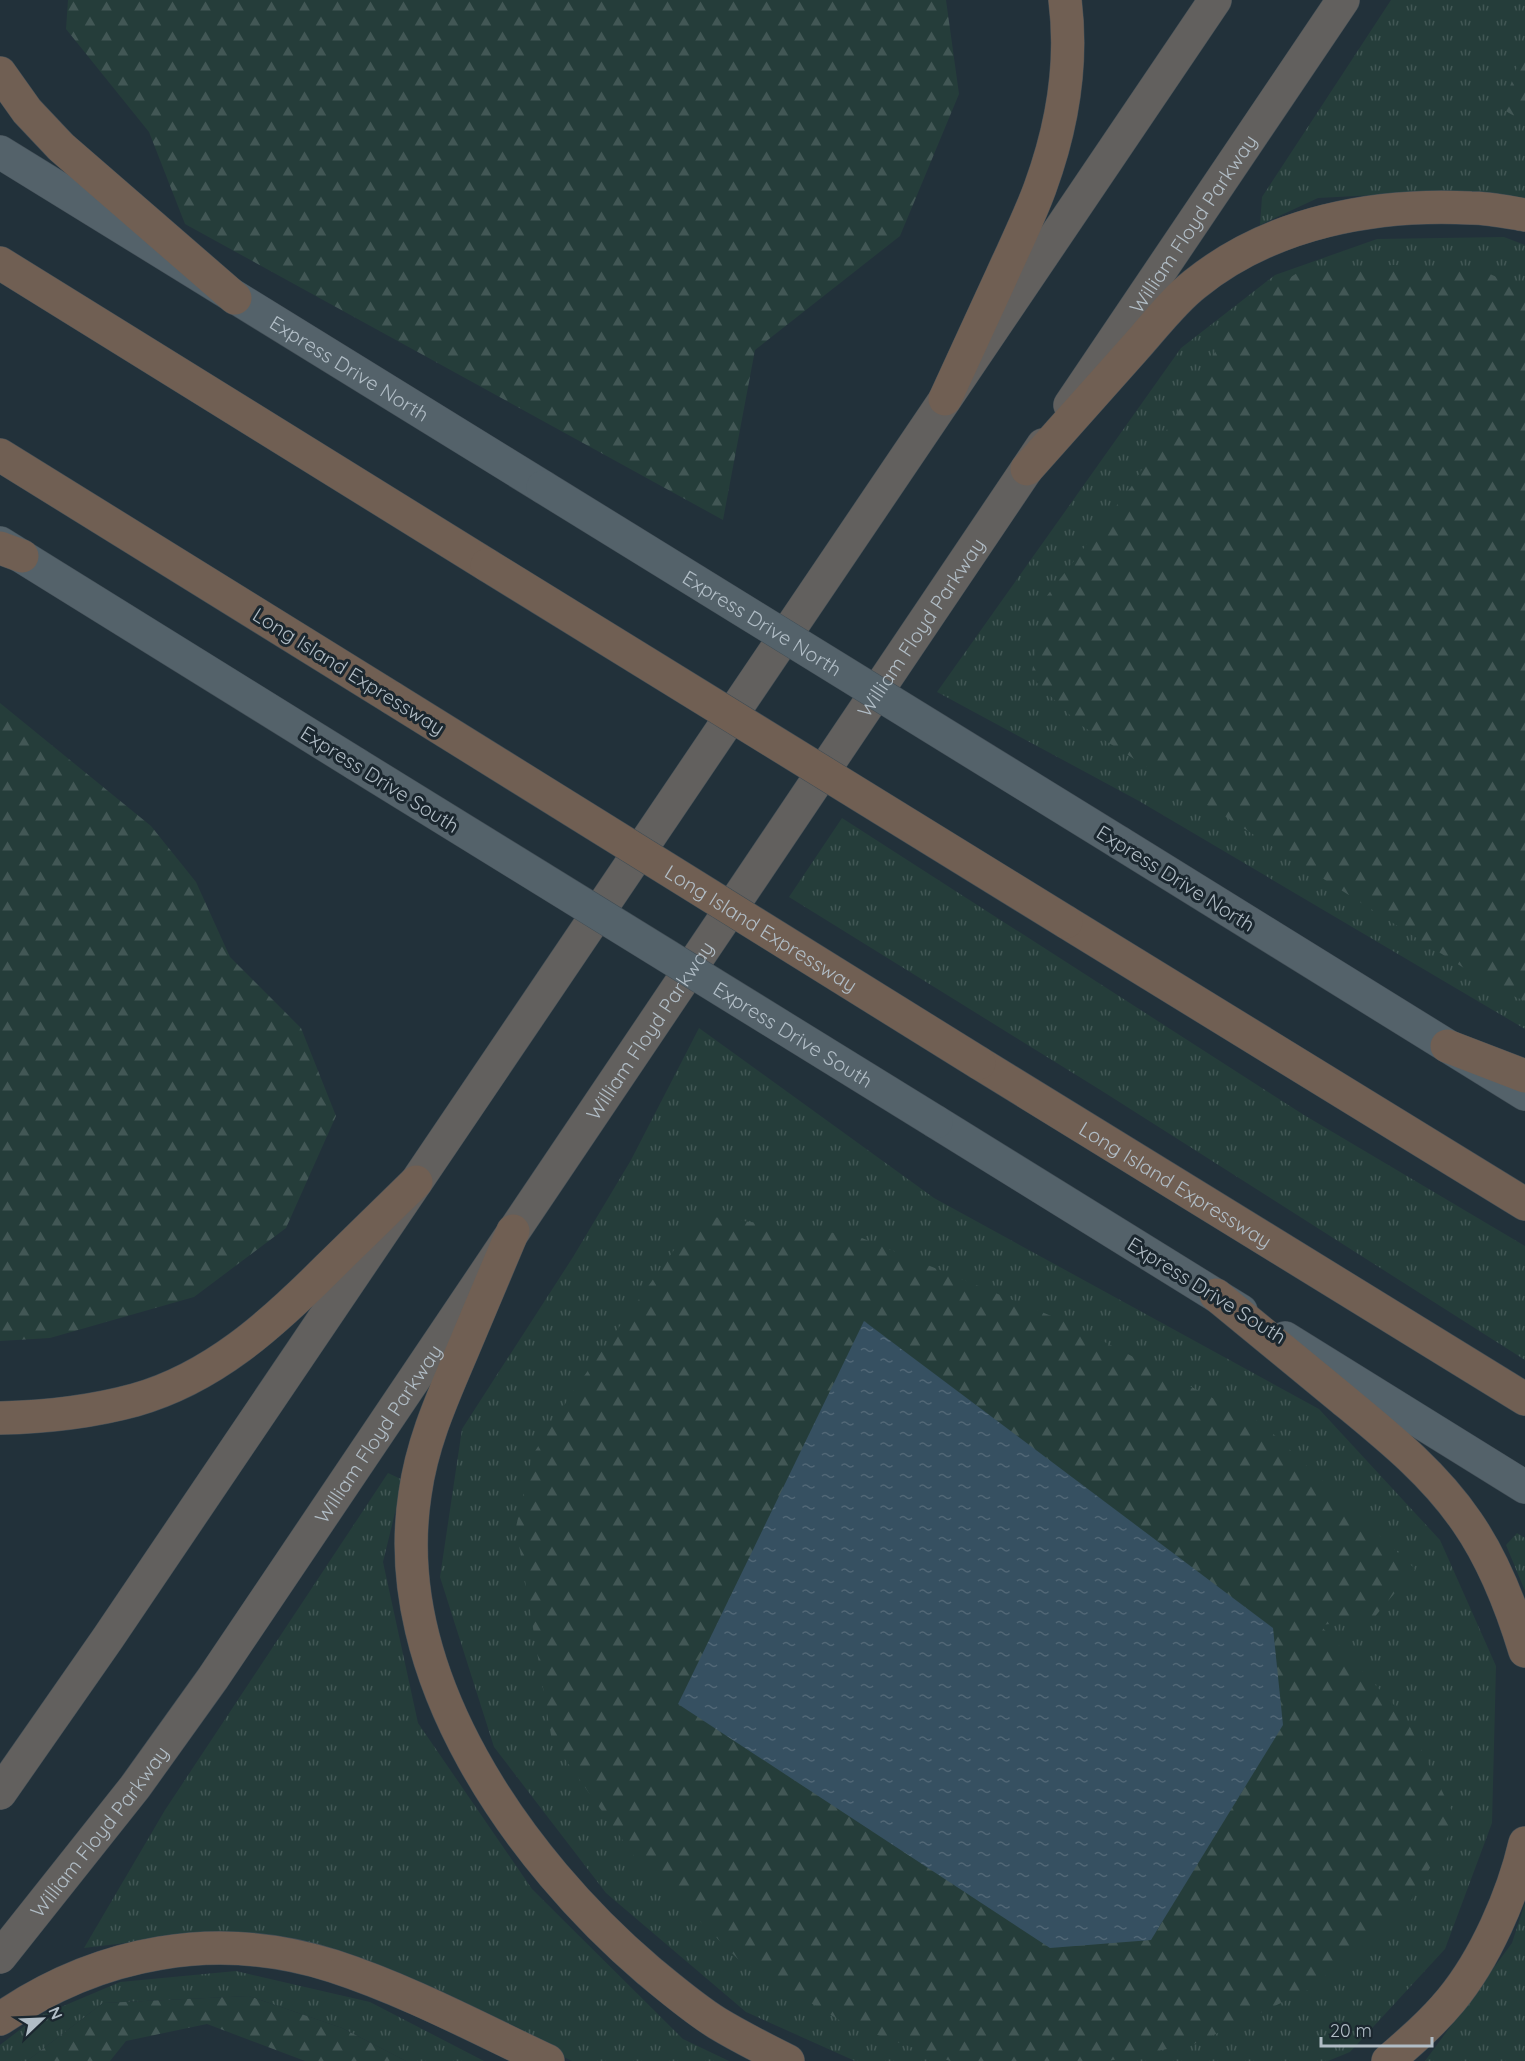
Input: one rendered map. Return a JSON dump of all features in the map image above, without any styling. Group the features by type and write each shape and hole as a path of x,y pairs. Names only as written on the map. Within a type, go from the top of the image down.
{"highway":[{"path":"945,399 1027,220 1053,148 1062,108 1067,65 1068,21 1065,0"},
{"path":"0,1793 102,1647 1215,0"},
{"name":"William Floyd Parkway","path":"0,1957 128,1797 296,1557 513,1231 1343,0"},
{"path":"0,73 27,111 61,147 234,298"},
{"path":"1027,469 1168,310 1194,284 1224,263 1260,244 1339,217 1379,210 1424,207 1473,208 1525,215"},
{"path":"0,263 1525,1204"},
{"name":"Long Island Expressway","path":"0,455 1525,1399"},
{"path":"1447,1046 1525,1076"},
{"path":"0,1418 46,1417 135,1400 169,1388 198,1374 234,1352 265,1328 416,1182"},
{"path":"513,1231 433,1418 422,1453 414,1497 413,1582 419,1627 454,1723 510,1819 579,1904 620,1946 668,1986 716,2022 788,2061"},
{"path":"1216,1295 1400,1446 1436,1482 1467,1522 1492,1563 1513,1610 1525,1651"},
{"path":"1388,2061 1418,2035 1451,1999 1477,1961 1504,1904 1520,1864 1525,1843"},
{"path":"0,2019 71,1979 106,1965 178,1949 254,1950 330,1965 372,1980 548,2061"}],"main road":[{"name":"Express Drive North","path":"0,152 1525,1094"},
{"name":"Express Drive South","path":"7,549 1525,1487"}],"green space":[{"path":"68,0 946,0 959,94 900,236 755,350 723,520 185,224 149,132 66,29"},
{"path":"1391,0 1525,0 1525,199 1451,191 1318,198 1260,225 1262,197"},
{"path":"1525,44 1525,122 1502,109"},
{"path":"1504,237 1525,245 1525,1029 1139,801 937,692 1181,348 1275,275 1377,239"},
{"path":"1394,265 1490,274 1525,290 1525,1001 1497,989 1079,724 1031,677 1046,597 1131,487 1242,309 1297,273"},
{"path":"0,703 151,826 196,882 230,957 301,1028 336,1116 286,1228 194,1297 50,1338 0,1341"},
{"path":"842,818 1304,1115 1525,1246 1525,1360 1102,1091 789,897"},
{"path":"699,1028 934,1198 1319,1409 1440,1540 1496,1666 1492,1823 1445,1949 1350,2052 1328,2061 855,2061 746,2012 606,1893 494,1747 440,1577 462,1429 573,1257 631,1160"},
{"path":"699,1215 857,1236 1066,1322 1263,1424 1415,1569 1372,1620 1320,1625 1405,1717 1457,1821 1405,1911 1308,1990 1197,2043 1108,2061 950,2061 844,2023 738,1959 634,1856 552,1741 516,1527 532,1456 572,1393","holes":["864,1321 1283,1725 785,1486"]},
{"path":"388,1473 403,1480 383,1562 418,1723 532,1889 683,2039 729,2061 572,2061 421,1988 209,1933 84,1948 165,1810"},
{"path":"1517,1533 1525,1538 1525,1591 1506,1545"},
{"path":"1525,1903 1525,2061 1425,2061 1512,1943"},
{"path":"236,1971 370,2002 484,2061 406,2061 342,2028 249,1996 103,2003 27,2061 0,2061 0,2045 35,2018 120,1982"},
{"path":"249,1996 342,2028 406,2061 305,2061 207,2024 126,2041 110,2061 27,2061 103,2003"}],"water":[{"path":"864,1321 1273,1628 1283,1725 1151,1940 1050,1948 678,1704"}]}
